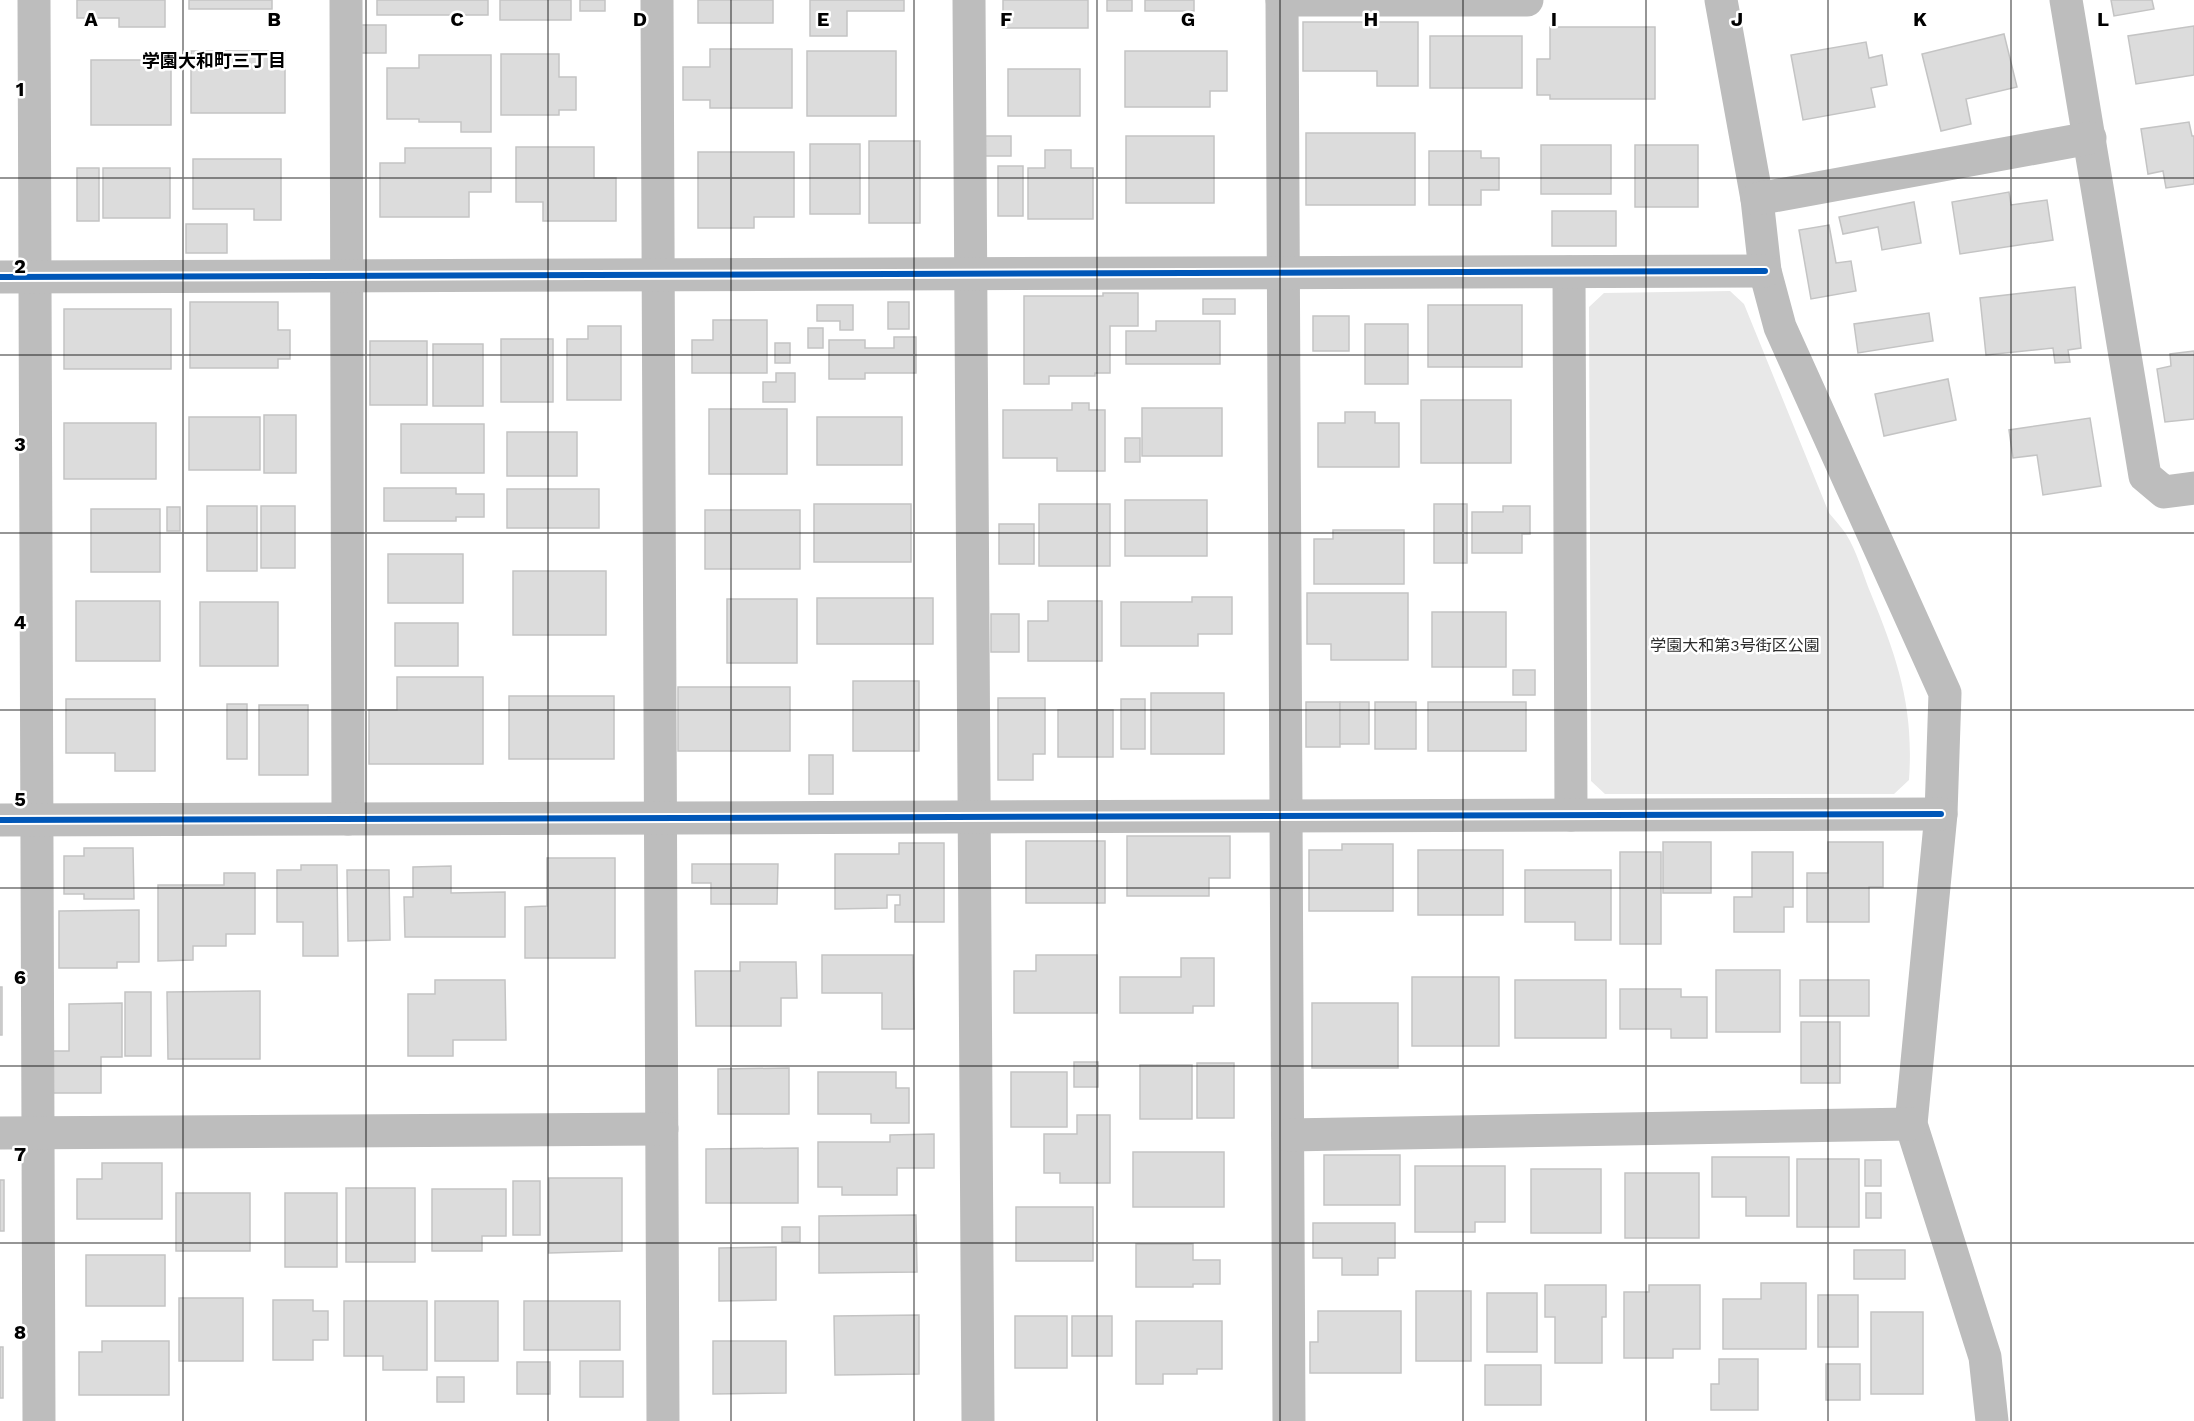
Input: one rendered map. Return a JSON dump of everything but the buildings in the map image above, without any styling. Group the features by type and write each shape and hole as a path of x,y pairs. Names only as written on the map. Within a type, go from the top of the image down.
{"street":[{"path":"34,0 39,1421"},
{"path":"346,0 348,819"},
{"path":"657,0 663,1421"},
{"path":"969,0 978,1421"},
{"path":"1289,1421 1282,0 1527,0"},
{"path":"1721,0 1757,198 1765,271 1780,327 1945,693 1941,814 1911,1124 1985,1357 1992,1421"},
{"path":"2066,0 2145,476 2164,492 2194,488"},
{"path":"1757,198 2090,138"},
{"path":"0,277 1765,271"},
{"path":"1569,272 1571,815"},
{"path":"0,820 1941,814"},
{"path":"1288,1135 1911,1124"},
{"path":"0,1133 662,1130"}],"green space":[{"name":"学園大和第3号街区公園","path":"1730,291 1744,304 1829,513 1846,534 1853,548 1889,641 1902,684 1909,729 1910,754 1909,780 1894,794 1605,794 1591,781 1589,307 1604,293"}],"cycle path":[{"path":"0,277 1765,271"},
{"path":"0,820 1941,814"}],"district":[{"name":"学園大和町三丁目","path":"214,60"}]}
